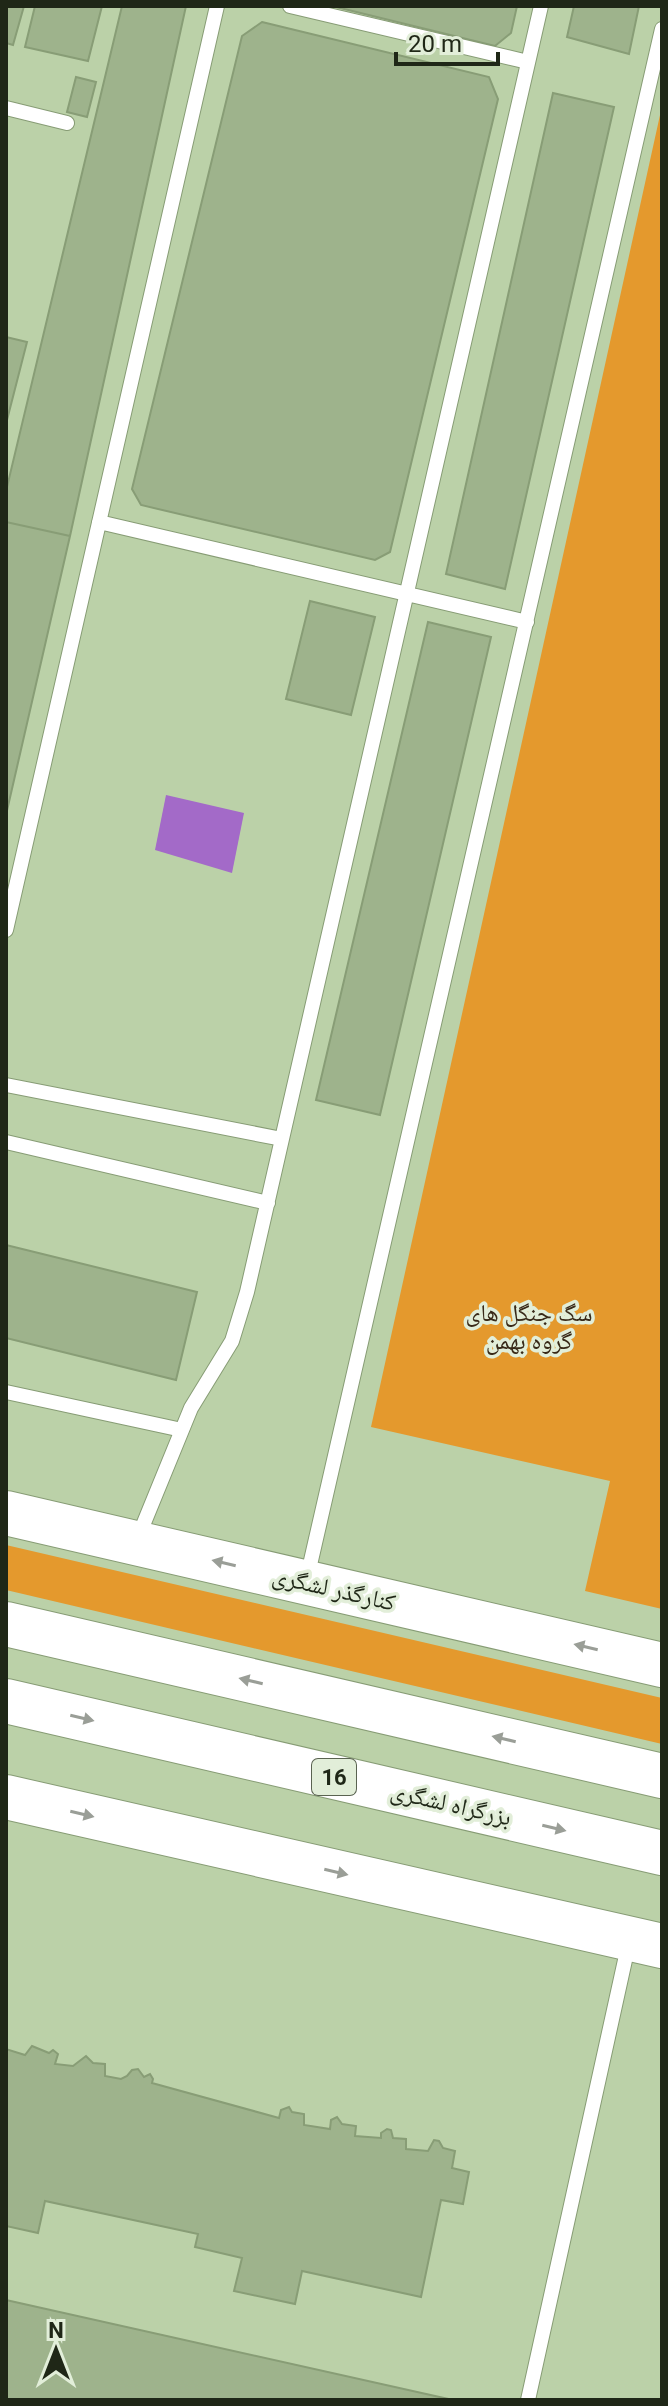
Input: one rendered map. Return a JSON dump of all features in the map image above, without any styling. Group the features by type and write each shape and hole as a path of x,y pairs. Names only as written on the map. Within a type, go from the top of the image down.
{"main road":[{"name":"کنارگذر لشگری","path":"6,1513 662,1665"},
{"path":"6,1624 662,1776"},
{"name":"بزرگراه لشگری","path":"6,1701 662,1853"},
{"path":"6,1797 646,1942"}],"lane":[{"path":"6,930 217,6"},
{"path":"290,6 528,62"},
{"path":"136,1543 182,1430 209,1377 232,1341 247,1292 541,6"},
{"path":"306,1582 662,29"},
{"path":"6,108 67,123"},
{"path":"99,522 527,622"},
{"path":"6,1085 282,1139"},
{"path":"6,1142 268,1203"},
{"path":"6,1392 182,1430"},
{"path":"528,2400 646,1942"}],"green space":[{"name":"سگ جنگل های گروه بهمن","path":"662,106 662,1609 585,1591 610,1481 371,1427"},
{"path":"6,1545 662,1698 662,1744 6,1590"}],"shaded area":[{"path":"166,795 244,813 232,873 155,850"}],"building":[{"path":"6,6 24,6 13,45 6,43"},
{"path":"35,6 102,6 88,61 25,47"},
{"path":"122,6 186,6 70,536 6,522 6,491"},
{"path":"332,6 517,6 511,33 495,46"},
{"path":"574,6 639,6 629,54 567,37"},
{"path":"262,22 489,77 498,99 390,552 375,560 141,505 132,489 242,36"},
{"path":"76,77 96,82 87,117 67,112"},
{"path":"553,93 614,107 505,589 446,574"},
{"path":"6,337 27,342 6,424"},
{"path":"6,522 70,536 6,815"},
{"path":"310,601 375,617 351,715 286,699"},
{"path":"428,622 491,637 380,1115 316,1100"},
{"path":"6,1245 197,1292 176,1380 6,1338"},
{"path":"32,2046 49,2053 53,2050 58,2054 55,2064 73,2066 86,2056 93,2063 105,2064 105,2076 121,2079 138,2069 144,2077 150,2074 152,2083 279,2118 281,2110 289,2107 292,2112 304,2114 304,2125 330,2129 331,2120 337,2117 342,2124 356,2126 355,2136 381,2138 381,2133 387,2129 391,2130 393,2138 406,2139 406,2149 428,2151 434,2140 439,2141 443,2148 455,2151 452,2168 469,2172 463,2204 441,2200 421,2297 302,2271 295,2304 234,2291 242,2258 195,2247 198,2234 45,2201 38,2233 6,2226 6,2049 25,2055"},
{"path":"6,2300 453,2400 6,2400"}]}
